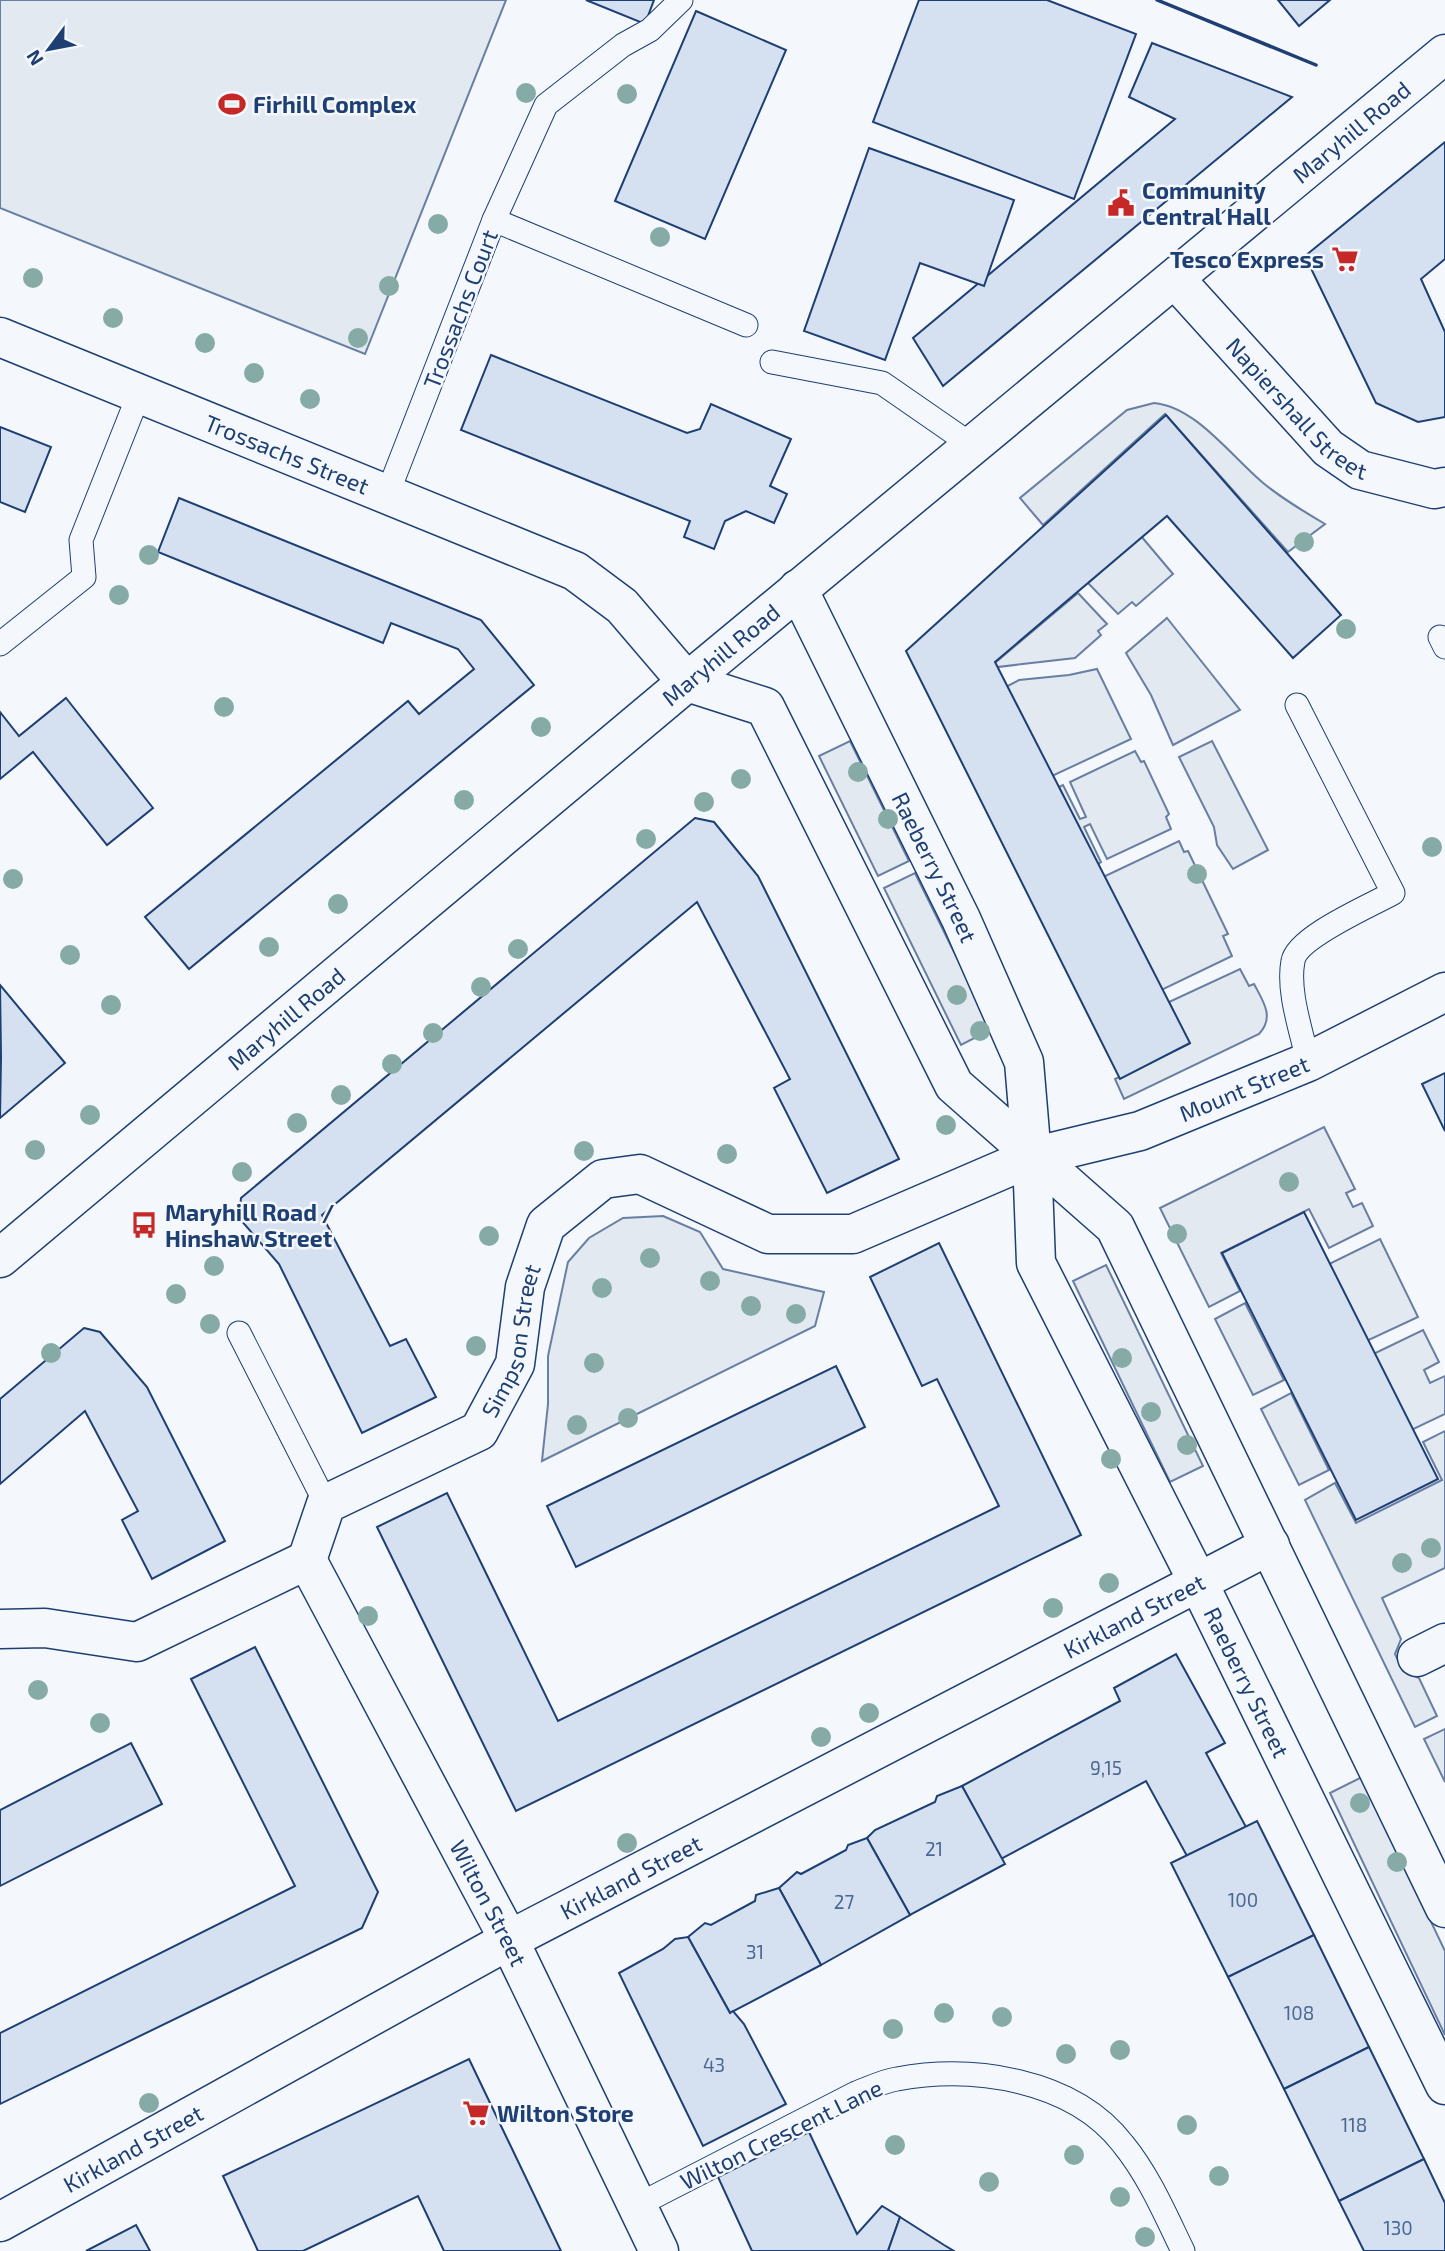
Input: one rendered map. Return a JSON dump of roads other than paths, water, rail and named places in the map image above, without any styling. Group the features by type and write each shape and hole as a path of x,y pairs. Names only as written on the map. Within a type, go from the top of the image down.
{"street":[{"name":"Maryhill Road","path":"0,1258 687,682 1176,280 1445,54"},
{"name":"Napiershall Street","path":"1176,280 1328,448 1360,470 1434,489 1445,487"},
{"name":"Trossachs Street","path":"0,337 575,571 622,606 687,682"},
{"name":"Raeberry Street","path":"798,590 961,919 1024,1062 1032,1157 1036,1263 1198,1583 1445,2085"},
{"path":"687,682 765,708 794,761 954,1085 1032,1157 1115,1227 1445,1908"},
{"name":"Mount Street","path":"1032,1157 1140,1131 1308,1062 1445,992"},
{"name":"Simpson Street","path":"326,1504 479,1431 515,1364 525,1287 546,1225 603,1179 640,1174 768,1234 853,1234 1032,1157"},
{"path":"0,1629 45,1628 137,1642 307,1560 326,1504"},
{"name":"Kirkland Street","path":"0,2222 509,1940 1270,1545"},
{"name":"Wilton Street","path":"307,1560 509,1940 659,2251"}],"lane":[{"path":"494,220 546,105 614,51 650,30 681,0"},
{"name":"Trossachs Court","path":"387,495 494,220 747,325"},
{"path":"772,362 881,383 973,446"},
{"path":"0,644 84,577 80,540 139,394"},
{"path":"1297,705 1393,893 1302,944 1293,960 1295,998 1308,1062"},
{"path":"239,1333 326,1504"},
{"name":"Wilton Crescent Lane","path":"636,2206 856,2092 894,2079 937,2074 1000,2077 1046,2090 1085,2109 1122,2141 1147,2177 1183,2251"}],"place":[{"name":"Firhill Complex","path":"232,104"},
{"name":"Community Central Hall","path":"1121,203"},
{"name":"Tesco Express","path":"1345,259"},
{"name":"Maryhill Road / Hinshaw Street","path":"144,1225"},
{"name":"Wilton Store","path":"476,2113"}]}
